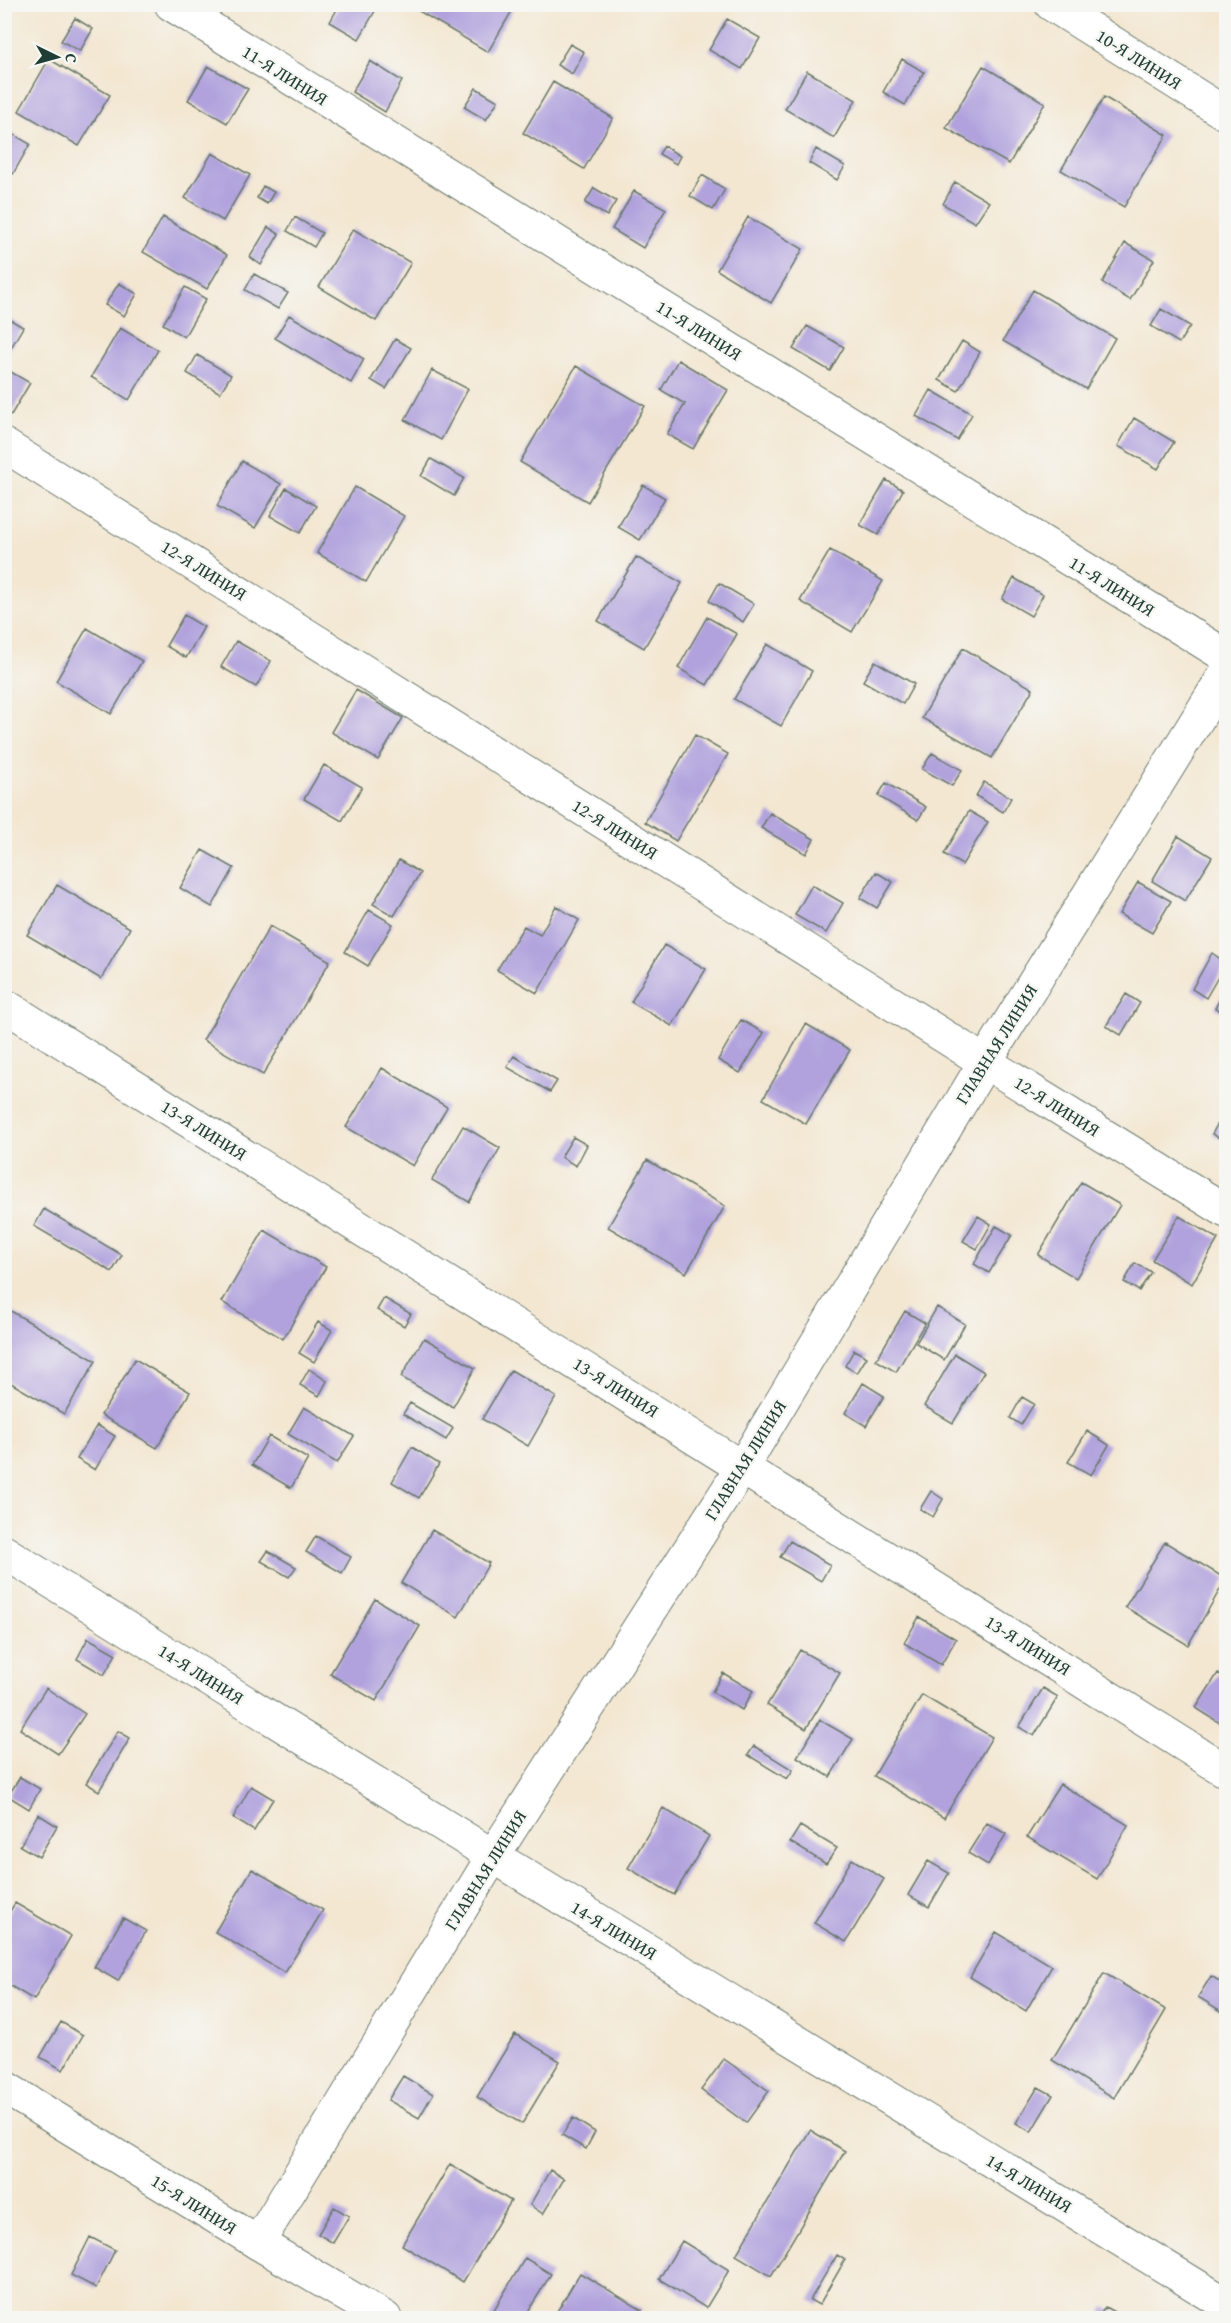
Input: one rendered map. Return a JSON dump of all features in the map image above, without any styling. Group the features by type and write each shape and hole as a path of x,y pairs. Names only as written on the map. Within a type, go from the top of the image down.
{"street":[{"name":"11-Я ЛИНИЯ","path":"171,4 1227,656"},
{"name":"10-Я ЛИНИЯ","path":"1051,4 1227,114"},
{"name":"12-Я ЛИНИЯ","path":"4,445 985,1062 1227,1211"},
{"name":"ГЛАВНАЯ ЛИНИЯ","path":"258,2243 493,1856 743,1466 985,1062 1227,673"},
{"name":"13-Я ЛИНИЯ","path":"4,1005 1227,1771"},
{"name":"14-Я ЛИНИЯ","path":"4,1552 493,1856 1227,2304"},
{"name":"15-Я ЛИНИЯ","path":"4,2087 385,2319"}],"building":[{"path":"340,4 379,4 359,39 330,22"},
{"path":"414,4 516,4 488,52 412,7"},
{"path":"75,18 93,29 80,51 61,41"},
{"path":"727,19 760,38 742,69 709,50"},
{"path":"570,44 584,52 572,74 557,65"},
{"path":"49,59 110,95 79,146 19,111"},
{"path":"902,59 924,72 905,105 883,92"},
{"path":"370,61 402,81 385,112 352,92"},
{"path":"208,66 248,89 227,123 188,100"},
{"path":"983,66 1045,103 1009,164 946,128"},
{"path":"807,71 856,100 834,138 785,109"},
{"path":"553,82 613,118 584,169 523,133"},
{"path":"476,88 498,101 486,120 464,107"},
{"path":"1104,97 1167,135 1124,207 1061,170"},
{"path":"4,129 30,144 13,174 4,169"},
{"path":"664,146 680,156 676,164 659,154"},
{"path":"816,149 845,166 837,180 809,163"},
{"path":"212,153 250,175 223,221 185,198"},
{"path":"702,175 725,189 713,210 690,196"},
{"path":"955,182 989,202 975,223 943,204"},
{"path":"263,186 274,192 267,204 257,198"},
{"path":"594,188 616,201 607,216 585,203"},
{"path":"634,191 666,209 643,248 612,229"},
{"path":"163,217 227,255 207,289 143,252"},
{"path":"295,217 322,233 314,247 287,231"},
{"path":"748,217 803,249 771,303 717,270"},
{"path":"268,227 279,234 261,265 250,257"},
{"path":"353,229 411,263 376,321 319,287"},
{"path":"1125,243 1154,260 1130,300 1102,283"},
{"path":"254,274 288,293 278,309 245,290"},
{"path":"119,283 137,294 124,316 105,305"},
{"path":"185,287 206,299 184,337 163,324"},
{"path":"1033,290 1115,338 1086,389 1003,341"},
{"path":"1161,309 1190,326 1179,343 1151,326"},
{"path":"289,315 364,359 351,383 275,338"},
{"path":"9,319 23,327 8,353 4,351 4,327"},
{"path":"807,326 844,347 830,371 793,349"},
{"path":"120,328 158,350 129,400 91,377"},
{"path":"395,339 411,348 386,389 371,380"},
{"path":"962,341 980,352 958,391 939,380"},
{"path":"197,355 231,375 220,393 187,373"},
{"path":"678,360 728,390 693,449 667,434 685,404 661,390"},
{"path":"576,366 645,406 588,502 520,462"},
{"path":"4,368 30,383 11,415 4,411"},
{"path":"432,370 468,389 441,440 405,420"},
{"path":"931,390 972,414 957,440 916,416"},
{"path":"1134,418 1174,442 1158,469 1118,446"},
{"path":"431,459 464,478 454,496 421,476"},
{"path":"242,461 281,484 255,528 217,506"},
{"path":"886,480 903,490 878,535 860,525"},
{"path":"643,485 665,498 640,540 618,527"},
{"path":"355,487 404,516 366,582 317,553"},
{"path":"286,488 316,506 300,533 270,516"},
{"path":"830,550 883,581 852,632 800,601"},
{"path":"636,557 682,583 644,648 598,621"},
{"path":"1014,578 1043,595 1031,616 1002,599"},
{"path":"719,583 754,604 743,622 709,601"},
{"path":"184,615 204,627 186,658 166,646"},
{"path":"707,617 737,634 707,685 678,668"},
{"path":"87,628 142,661 111,714 56,681"},
{"path":"236,641 271,661 256,687 221,667"},
{"path":"767,644 812,671 781,726 734,699"},
{"path":"963,648 1033,689 992,758 922,718"},
{"path":"875,661 914,684 903,704 863,681"},
{"path":"356,690 403,718 378,760 331,732"},
{"path":"695,735 728,754 676,841 645,822"},
{"path":"932,753 962,770 952,786 922,769"},
{"path":"324,765 362,787 342,821 304,799"},
{"path":"984,782 1011,798 1003,812 976,796"},
{"path":"886,783 926,807 918,820 878,796"},
{"path":"969,811 988,822 962,865 944,854"},
{"path":"770,813 814,839 806,854 761,828"},
{"path":"1178,836 1212,857 1185,901 1152,881"},
{"path":"202,850 234,868 212,907 180,888"},
{"path":"399,860 420,873 394,916 373,904"},
{"path":"876,872 893,882 877,908 860,898"},
{"path":"1138,882 1171,901 1152,933 1119,914"},
{"path":"57,885 130,928 101,979 27,935"},
{"path":"812,885 843,903 826,933 795,915"},
{"path":"556,906 579,920 537,993 497,970 524,926 540,935"},
{"path":"369,910 393,924 368,966 345,952"},
{"path":"270,926 330,961 263,1075 203,1040"},
{"path":"664,945 706,969 672,1026 631,1002"},
{"path":"1212,953 1226,963 1206,998 1192,989"},
{"path":"1226,988 1226,1014 1215,1008"},
{"path":"1126,994 1140,1003 1121,1035 1106,1026"},
{"path":"741,1020 764,1033 740,1073 718,1060"},
{"path":"806,1024 850,1050 806,1124 763,1099"},
{"path":"514,1056 557,1081 550,1092 507,1067"},
{"path":"382,1068 447,1107 413,1166 346,1127"},
{"path":"1226,1109 1226,1142 1212,1134"},
{"path":"463,1126 500,1148 469,1202 432,1180"},
{"path":"573,1137 587,1145 576,1166 561,1157"},
{"path":"647,1160 725,1206 686,1273 608,1227"},
{"path":"1081,1182 1120,1205 1076,1278 1038,1255"},
{"path":"44,1209 122,1255 112,1272 34,1226"},
{"path":"978,1216 991,1224 977,1249 963,1241"},
{"path":"1179,1216 1218,1239 1192,1284 1152,1260"},
{"path":"996,1226 1012,1235 989,1273 974,1264"},
{"path":"264,1230 326,1267 283,1339 222,1302"},
{"path":"1135,1263 1151,1272 1139,1291 1124,1282"},
{"path":"384,1298 411,1314 404,1326 377,1310"},
{"path":"4,1307 96,1361 64,1414 4,1379"},
{"path":"937,1307 965,1324 944,1360 916,1343"},
{"path":"905,1311 925,1323 896,1372 876,1360"},
{"path":"318,1322 332,1330 314,1362 299,1353"},
{"path":"424,1338 475,1368 453,1407 401,1377"},
{"path":"854,1350 867,1357 857,1373 845,1366"},
{"path":"955,1354 984,1372 953,1423 924,1406"},
{"path":"135,1359 190,1392 157,1448 101,1415"},
{"path":"309,1369 327,1381 319,1396 300,1385"},
{"path":"511,1370 556,1397 528,1446 482,1419"},
{"path":"863,1383 884,1396 866,1426 845,1413"},
{"path":"1022,1397 1034,1404 1021,1425 1010,1418"},
{"path":"410,1403 453,1428 446,1440 403,1414"},
{"path":"304,1407 354,1436 337,1463 288,1434"},
{"path":"97,1425 115,1436 95,1470 77,1459"},
{"path":"1087,1431 1109,1445 1091,1475 1068,1462"},
{"path":"269,1436 308,1459 291,1488 252,1465"},
{"path":"412,1447 439,1464 419,1498 392,1482"},
{"path":"931,1491 943,1499 933,1517 920,1509"},
{"path":"432,1530 489,1563 458,1617 401,1583"},
{"path":"316,1536 351,1557 342,1573 306,1552"},
{"path":"790,1541 830,1565 821,1581 780,1557"},
{"path":"1165,1542 1226,1579 1188,1645 1125,1607"},
{"path":"268,1551 296,1567 289,1577 261,1561"},
{"path":"375,1599 420,1626 376,1701 330,1674"},
{"path":"919,1617 956,1639 941,1665 904,1643"},
{"path":"88,1638 116,1654 104,1675 77,1659"},
{"path":"800,1650 840,1673 806,1729 767,1705"},
{"path":"723,1673 753,1691 742,1710 712,1692"},
{"path":"1218,1673 1226,1678 1226,1727 1196,1708"},
{"path":"46,1688 85,1714 58,1754 20,1729"},
{"path":"1043,1688 1058,1697 1034,1736 1019,1727"},
{"path":"922,1695 992,1737 944,1818 874,1776"},
{"path":"820,1720 853,1739 830,1777 797,1757"},
{"path":"118,1731 130,1738 99,1791 86,1783"},
{"path":"754,1746 793,1770 787,1779 748,1755"},
{"path":"20,1777 40,1789 29,1809 8,1796"},
{"path":"1060,1784 1128,1825 1097,1879 1027,1837"},
{"path":"251,1786 273,1799 254,1831 233,1818"},
{"path":"663,1808 709,1836 674,1895 628,1868"},
{"path":"38,1814 57,1826 39,1857 20,1846"},
{"path":"987,1823 1006,1834 988,1865 968,1853"},
{"path":"800,1826 837,1848 826,1864 790,1842"},
{"path":"852,1859 884,1879 846,1942 814,1923"},
{"path":"928,1861 949,1873 929,1907 908,1895"},
{"path":"252,1869 323,1910 285,1973 215,1932"},
{"path":"15,1903 71,1936 34,2000 4,1982 4,1921"},
{"path":"123,1918 146,1931 118,1981 94,1967"},
{"path":"996,1932 1052,1966 1026,2011 970,1977"},
{"path":"1104,1973 1166,2010 1114,2098 1052,2060"},
{"path":"1211,1976 1226,1985 1226,2014 1198,1997"},
{"path":"61,2022 83,2035 63,2070 40,2057"},
{"path":"515,2034 560,2061 522,2124 477,2097"},
{"path":"724,2059 769,2091 746,2123 701,2090"},
{"path":"403,2076 433,2094 419,2118 388,2100"},
{"path":"1038,2087 1053,2095 1031,2132 1016,2123"},
{"path":"573,2118 595,2132 586,2149 562,2135"},
{"path":"810,2130 845,2151 771,2276 736,2255"},
{"path":"450,2164 511,2201 463,2282 402,2245"},
{"path":"550,2170 564,2179 543,2214 530,2205"},
{"path":"334,2207 349,2216 333,2243 318,2234"},
{"path":"90,2237 115,2250 96,2288 71,2275"},
{"path":"682,2241 729,2270 706,2308 659,2279"},
{"path":"837,2255 845,2260 819,2305 810,2300"},
{"path":"525,2258 551,2274 524,2318 489,2318"},
{"path":"580,2273 642,2310 637,2318 553,2318"},
{"path":"1105,2307 1125,2318 1098,2318"}]}
